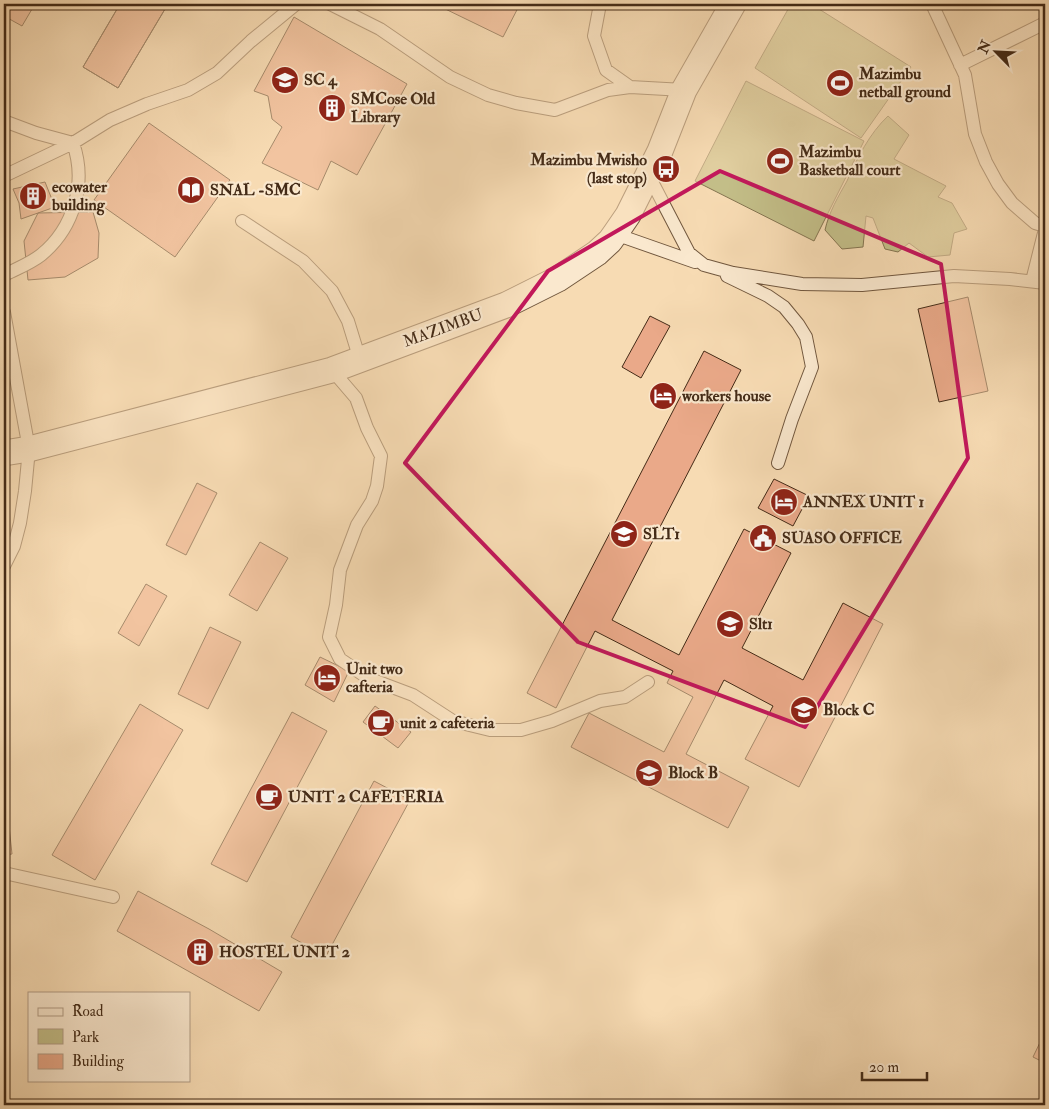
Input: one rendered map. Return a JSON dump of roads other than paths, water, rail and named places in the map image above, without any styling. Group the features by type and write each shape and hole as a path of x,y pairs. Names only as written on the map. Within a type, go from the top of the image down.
{"street":[{"name":"MAZIMBU","path":"4,452 29,449 332,370 506,305 558,279 597,253 610,241 628,215 660,151 684,90 733,4"}],"lane":[{"path":"4,176 73,143 110,120 188,90 217,73 251,41 296,4"},
{"path":"330,4 380,29 450,77 488,95 516,103 555,110 608,90 630,88 684,90"},
{"path":"600,4 594,36 603,62 606,70 630,88"},
{"path":"932,4 965,75 976,134 986,162 998,184 1012,203 1036,223 1045,227 1032,281"},
{"path":"960,65 1045,23"},
{"path":"4,121 36,133 73,143"},
{"path":"4,275 41,255 62,231 77,197 80,182 77,153 73,143"},
{"path":"648,174 689,253 704,265 749,286 784,307 806,337 812,367 778,463"},
{"path":"242,221 303,261 332,291 348,321 360,360"},
{"path":"615,234 704,265 733,273 802,284 862,285 954,276 1045,283"},
{"path":"4,312 29,449 20,523 14,546 4,566"},
{"path":"332,370 356,398 367,428 381,456 377,486 372,501 357,525 340,570 336,605 329,637 340,659 368,678 413,696 454,722 490,730 521,730 552,721 600,701 625,697 648,682"},
{"path":"4,873 113,897"}],"place":[{"name":"SC 4","path":"285,80"},
{"name":"Mazimbu netball ground","path":"840,83"},
{"name":"SMCose Old Library","path":"332,108"},
{"name":"Mazimbu Basketball court","path":"780,161"},
{"name":"Mazimbu Mwisho (last stop)","path":"666,169"},
{"name":"SNAL -SMC","path":"191,190"},
{"name":"ecowater building","path":"33,196"},
{"name":"workers house","path":"663,396"},
{"name":"ANNEX UNIT 1","path":"784,502"},
{"name":"SLT1","path":"624,534"},
{"name":"SUASO OFFICE","path":"763,538"},
{"name":"Slt1","path":"730,624"},
{"name":"Unit two cafteria","path":"327,678"},
{"name":"Block C","path":"804,710"},
{"name":"unit 2 cafeteria","path":"381,723"},
{"name":"Block B","path":"649,773"},
{"name":"UNIT 2 CAFETERIA","path":"269,797"},
{"name":"HOSTEL UNIT 2","path":"200,952"}]}
